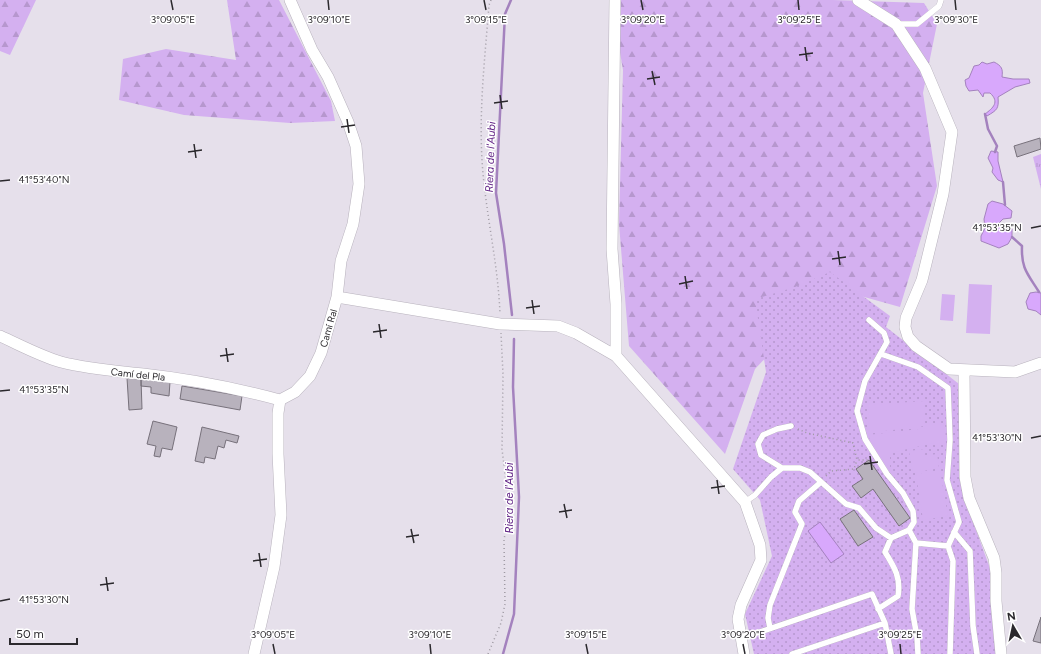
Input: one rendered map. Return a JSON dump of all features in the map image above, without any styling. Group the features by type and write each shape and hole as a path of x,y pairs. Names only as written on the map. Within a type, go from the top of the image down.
{"street":[{"name":"Camí Ral","path":"280,400 294,392 310,376 321,353 337,297 341,261 353,224 359,184 356,146 348,122 328,77 312,50 290,0"},
{"path":"615,0 612,249 616,304 616,356"},
{"path":"858,0 896,24 925,68 952,132 943,194 922,280 906,318 905,327 908,336 916,346 950,369 964,371 1015,372 1041,363"},
{"path":"337,297 500,324 558,326 576,333 616,356 745,502 760,545 761,560 741,605 738,619 744,654"},
{"name":"Camí del Pla","path":"0,336 27,349 61,362 98,370 176,379 280,400"},
{"path":"964,371 965,477 969,498 994,558 1001,654"},
{"path":"254,654 274,567 281,515 278,447 278,413 280,400"}],"lane":[{"path":"896,24 917,24 940,6 941,0"},
{"path":"869,320 884,333 887,342 865,381 857,411 865,439 878,460 903,493 913,511 914,522 909,530 891,538 885,552 896,569 900,586 898,596 878,609"},
{"path":"881,354 918,367 948,388 950,440 947,480 959,522 948,546 953,561 950,654"},
{"path":"791,426 777,429 763,435 758,444 761,455 782,468 800,468 810,472 846,504 859,508 876,528 891,538"},
{"path":"745,502 755,495 771,477 782,468"},
{"path":"770,628 768,618 770,605 802,524 795,512 799,501 821,482"},
{"path":"909,530 916,542 912,610 917,637 918,654"},
{"path":"954,532 970,552 973,626 977,654"},
{"path":"916,542 948,546"},
{"path":"754,634 872,594 884,622 892,654"},
{"path":"792,654 884,622"}],"path":[{"path":"791,426 807,433 853,443 857,460 854,469 831,471 821,482"},
{"path":"857,460 878,460"}],"green space":[{"path":"0,0 36,0 10,55 0,51"},
{"path":"227,0 279,0 331,101 335,121 290,123 184,115 119,100 123,59 166,49 236,60"},
{"path":"611,0 833,0 924,3 937,24 923,93 937,186 900,307 832,288 755,369 725,454 629,346 619,224 623,70"},
{"path":"1041,154 1041,189 1033,157"},
{"path":"830,272 890,316 886,327 959,384 965,500 991,571 990,595 996,654 754,654 745,614 772,556 760,500 733,469 766,372 755,299 795,287"},
{"path":"969,284 992,285 990,334 966,333"},
{"path":"942,294 955,295 953,321 940,320"},
{"path":"924,401 925,426 869,433 868,405"},
{"path":"945,424 946,443 934,443 890,453 890,471 875,453 868,435 927,428 928,425"},
{"path":"924,449 925,456 937,454 939,468 913,473 909,451"},
{"path":"940,470 948,516 923,520 916,474"}],"shaded area":[{"path":"982,62 987,64 994,62 999,65 1002,70 1002,77 1029,79 1030,83 1015,87 998,97 997,109 987,116 985,114 994,105 995,99 990,93 984,93 983,97 978,90 969,91 965,80 969,78 974,66 979,65"},
{"path":"991,151 998,152 998,161 1003,182 998,180 992,172 993,168 988,158"},
{"path":"992,201 1003,204 1012,211 1011,218 1003,219 999,223 1003,228 1012,229 1012,237 1008,244 999,248 981,241 981,236 985,228 984,219 988,204"},
{"path":"1030,293 1041,293 1041,315 1036,311 1028,309 1026,302"},
{"path":"820,522 844,554 831,563 808,531"}],"building":[{"path":"1040,138 1041,149 1017,157 1014,146"},
{"path":"127,378 141,379 142,409 129,410"},
{"path":"141,379 170,382 169,396 151,393 151,387 141,386"},
{"path":"182,386 242,396 240,410 180,399"},
{"path":"153,421 177,427 172,450 162,448 160,457 154,456 156,446 147,444"},
{"path":"202,427 239,436 237,443 226,440 224,448 218,446 215,459 205,457 204,463 195,461"},
{"path":"869,460 910,518 899,526 873,489 861,498 852,486 863,479 856,469"},
{"path":"854,510 873,537 858,546 840,519"},
{"path":"1041,617 1041,643 1033,641"}],"waterway":[{"name":"Riera de l'Aubi","path":"511,0 505,14 496,193 504,244 512,315"},
{"path":"985,114 988,129 997,146 995,152"},
{"path":"1003,182 1005,205"},
{"path":"1012,237 1022,246 1024,266 1039,292"},
{"name":"Riera de l'Aubi","path":"503,654 514,614 519,497 513,387 514,339"}]}
